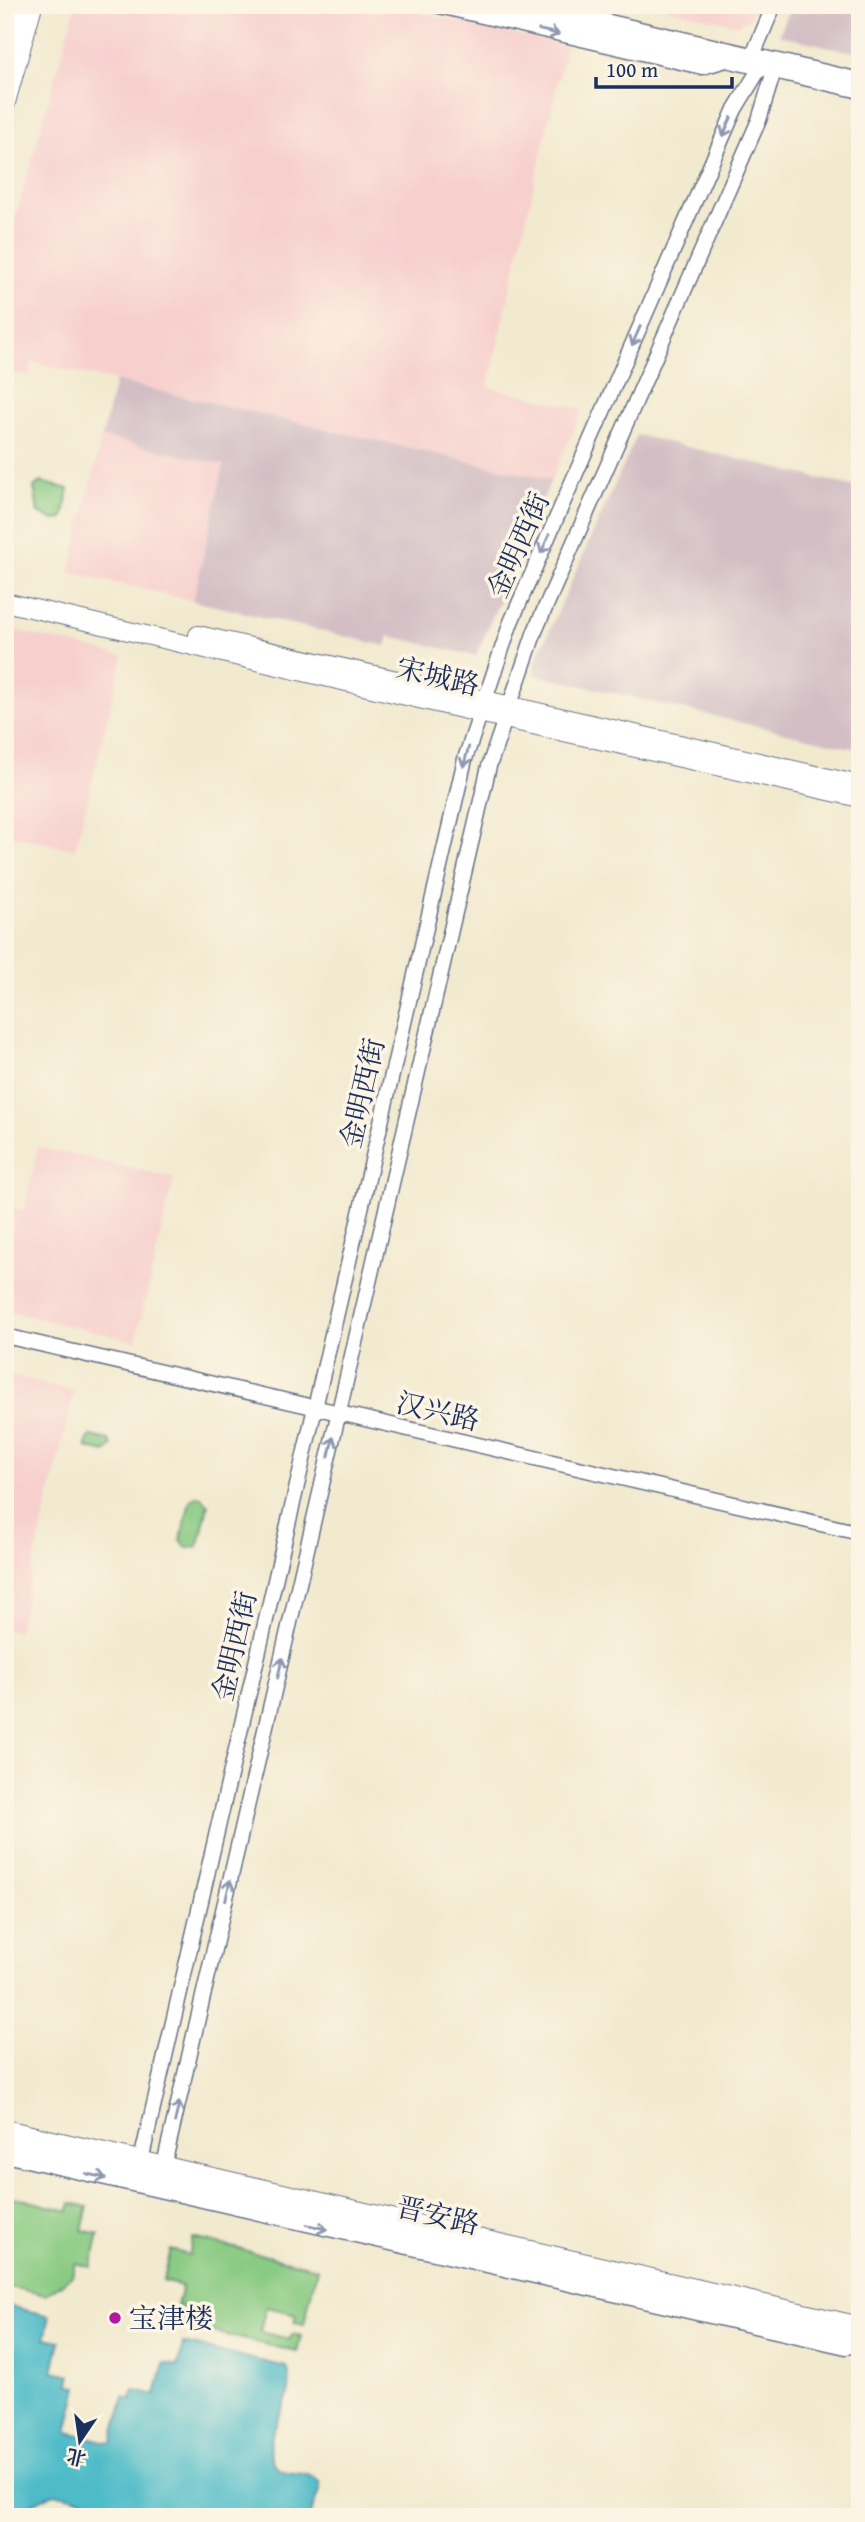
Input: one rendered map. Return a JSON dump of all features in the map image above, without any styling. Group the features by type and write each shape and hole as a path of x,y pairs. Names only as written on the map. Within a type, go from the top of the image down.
{"main road":[{"path":"5,57 19,5"},
{"path":"5,106 33,5"},
{"name":"宋城路","path":"5,591 860,798"},
{"name":"宋城路","path":"5,602 481,706"},
{"name":"宋城路","path":"507,712 860,785"},
{"name":"晋安路","path":"5,2129 163,2172 860,2342"},
{"name":"晋安路","path":"5,2142 140,2166"},
{"name":"晋安路","path":"163,2172 860,2326"}],"street":[{"path":"435,5 702,67 726,60"},
{"path":"490,5 726,60 860,80"},
{"path":"536,5 860,90"},
{"path":"762,65 774,5"},
{"name":"金明西街","path":"140,2166 465,759 511,622 735,109 762,65"},
{"name":"金明西街","path":"163,2172 489,766 535,631 759,120 762,65"},
{"name":"汉兴路","path":"5,1329 860,1533"},
{"name":"汉兴路","path":"5,1336 315,1404"},
{"name":"汉兴路","path":"340,1410 860,1526"},
{"path":"5,2155 846,2347 860,2342"}],"shaded area":[{"path":"76,5 389,5 566,46 488,387 583,409 551,480 32,362 29,375 5,370 5,254"},
{"path":"756,5 750,18 738,25 657,6"},
{"path":"792,5 860,5 860,54 779,35"},
{"path":"115,381 551,480 476,656 389,636 386,646 193,601 224,465 102,437"},
{"path":"637,435 860,488 860,750 536,675 534,665"},
{"path":"102,437 224,465 193,601 70,572"},
{"path":"5,628 123,656 75,850 5,834"},
{"path":"38,1147 174,1178 136,1341 5,1311 5,1205 24,1210"},
{"path":"5,1374 74,1391 18,1632 5,1629"}],"green space":[{"path":"40,482 69,489 63,519 55,520 38,513 34,487"},
{"path":"90,1436 109,1440 112,1446 106,1452 87,1448"},
{"path":"195,1496 202,1497 208,1505 199,1544 187,1548 181,1540 190,1501"},
{"path":"5,2195 69,2211 71,2203 88,2207 82,2230 99,2234 91,2267 75,2263 72,2276 46,2295 5,2286"},
{"path":"193,2238 317,2268 304,2324 295,2322 297,2314 266,2307 260,2332 290,2339 292,2334 301,2336 297,2352 181,2324 185,2308 177,2306 182,2286 163,2281 171,2250 189,2255"}],"water":[{"path":"5,2305 50,2316 45,2338 60,2341 53,2371 71,2375 69,2384 78,2387 67,2432 112,2443 124,2397 132,2399 134,2390 156,2395 164,2363 178,2366 183,2343 287,2367 290,2381 288,2394 273,2431 270,2454 279,2469 307,2475 319,2481 320,2488 310,2517 109,2517 93,2501 54,2493 15,2513 14,2517 5,2517"}],"place":[{"name":"宝津楼","path":"115,2318"}]}
